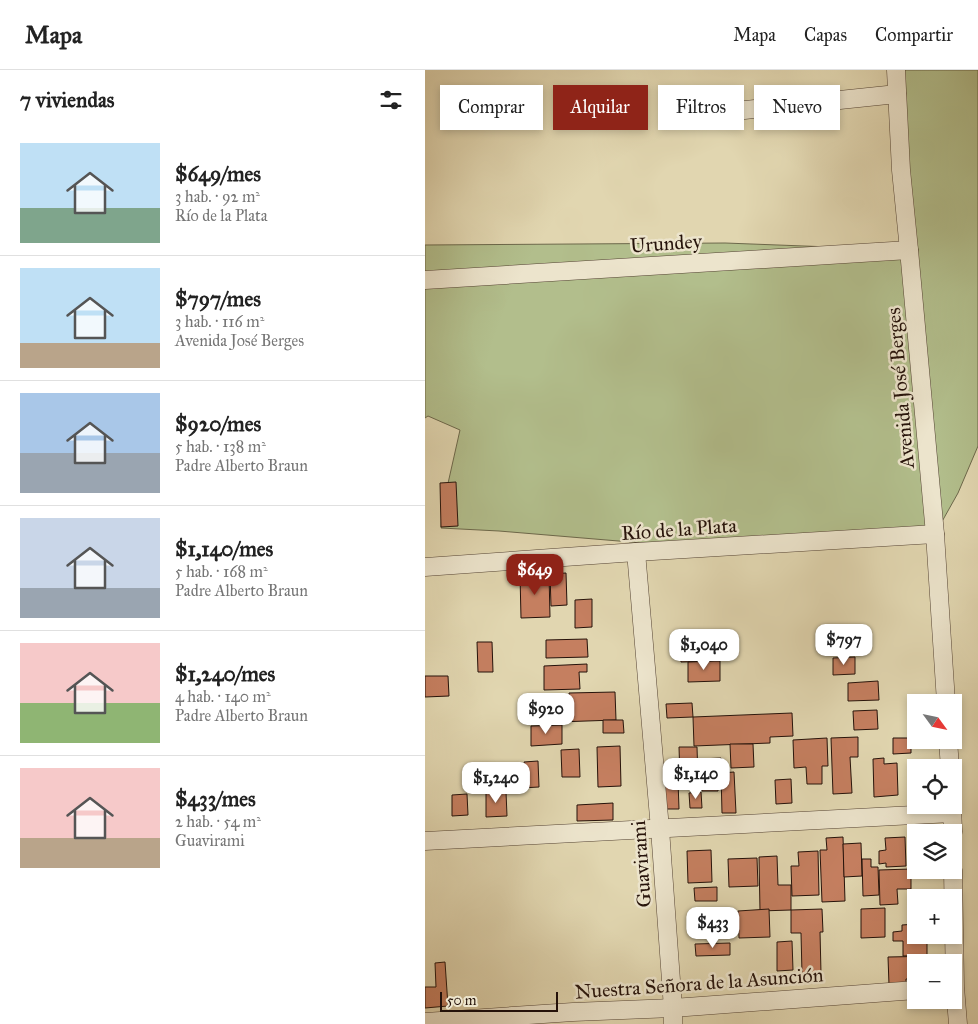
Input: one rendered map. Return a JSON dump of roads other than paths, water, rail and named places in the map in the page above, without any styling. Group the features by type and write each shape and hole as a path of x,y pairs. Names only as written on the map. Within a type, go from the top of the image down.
{"street":[{"name":"Avenida José Berges","path":"896,70 901,170 935,534 945,694"},
{"path":"744,110 897,94"},
{"name":"Urundey","path":"425,280 909,250"},
{"name":"Río de la Plata","path":"425,567 935,534"},
{"name":"Guavirami","path":"636,552 660,829 673,1016"},
{"path":"425,841 660,829 907,812"},
{"path":"953,879 954,954"},
{"name":"Nuestra Señora de la Asunción","path":"425,1022 573,1012 673,1016 907,991"},
{"path":"957,1009 958,1024"}]}
